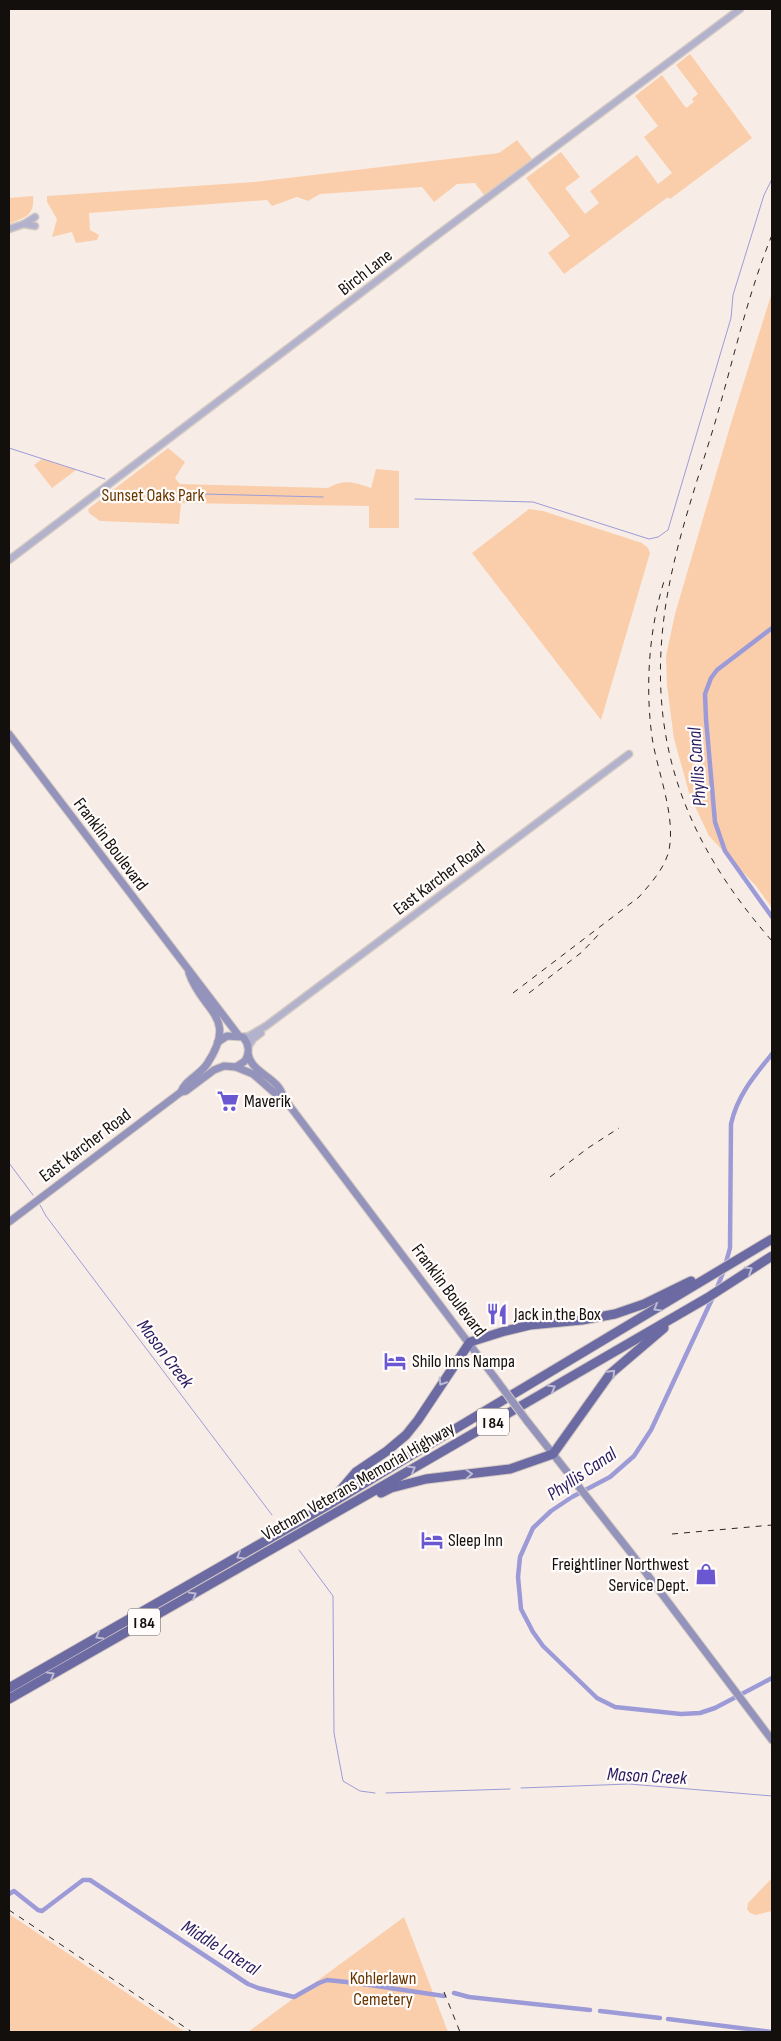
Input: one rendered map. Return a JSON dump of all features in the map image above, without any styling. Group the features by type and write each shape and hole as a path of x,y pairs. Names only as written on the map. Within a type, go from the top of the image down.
{"highway":[{"path":"328,1505 356,1472 387,1451 406,1434 423,1413 470,1342 505,1331 530,1326 615,1314 644,1304 715,1271 772,1238"},
{"name":"Vietnam Veterans Memorial Highway","path":"9,1699 707,1298 772,1256"},
{"name":"Vietnam Veterans Memorial Highway","path":"9,1688 328,1505 715,1271"},
{"path":"278,1546 391,1488 444,1476 510,1469 553,1454 610,1374 662,1329 707,1298"}],"main road":[{"name":"Franklin Boulevard","path":"9,734 189,972 206,990 241,1036 251,1063 282,1090 284,1097 470,1342 527,1421 585,1494 772,1740"},
{"name":"Franklin Boulevard","path":"189,972 192,981 218,1020 220,1034 218,1061 224,1066 236,1067 253,1074 277,1095 284,1097"},
{"path":"180,1092 183,1086 204,1068 218,1045 227,1036 241,1036"},
{"path":"236,1067 245,1061 248,1051"},
{"path":"180,1092 186,1091 214,1070 224,1066"},
{"name":"East Karcher Road","path":"9,1222 180,1092"}],"street":[{"name":"Birch Lane","path":"9,560 432,239 740,9"},
{"path":"9,229 34,218"},
{"path":"24,224 35,226"},
{"name":"East Karcher Road","path":"266,1026 629,754"},
{"path":"241,1036 249,1036 266,1026"},
{"path":"248,1051 253,1039 266,1026"}],"green space":[{"path":"690,54 752,138 564,274 548,253 570,236 526,178 561,152 580,177 565,188 585,214 599,203 590,191 637,155 658,184 672,173 644,137 658,126 635,96 662,75 686,108 694,102 692,99 698,94 676,65"},
{"path":"517,140 532,159 484,195 475,183 457,184 434,202 422,187 320,194 308,201 297,197 272,206 267,200 89,213 90,230 99,235 97,240 76,243 72,232 52,237 57,219 47,202 47,196 254,182 499,153"},
{"path":"33,196 31,212 9,224 9,198"},
{"path":"772,292 772,908 756,886 709,836 690,796 674,739 667,686 666,656 675,614"},
{"name":"Sunset Oaks Park","path":"168,448 185,462 175,478 180,484 328,488 339,483 349,482 371,488 376,469 399,471 399,528 369,528 369,506 181,503 179,524 100,521 89,513 88,509"},
{"path":"42,459 76,470 52,488 34,465"},
{"path":"529,509 543,511 642,543 648,548 650,553 601,720 472,553"},
{"path":"772,1878 772,1911 756,1915 750,1913 747,1909 748,1903"},
{"path":"9,1914 185,2032 9,2032"},
{"name":"Kohlerlawn Cemetery","path":"404,1917 448,2032 248,2032"}],"waterway":[{"path":"415,499 533,502 649,539 658,537 668,530 731,318 733,295 764,195 772,179"},
{"path":"9,448 105,479"},
{"path":"203,494 323,497"},
{"name":"Phyllis Canal","path":"772,628 717,670 711,678 705,694 715,822 725,851 772,917"},
{"name":"Phyllis Canal","path":"716,1290 730,1248 731,1124 742,1095 772,1054"},
{"name":"Mason Creek","path":"9,1163 33,1195"},
{"name":"Mason Creek","path":"40,1205 46,1216 272,1515"},
{"name":"Phyllis Canal","path":"713,1297 651,1430 634,1456 610,1477 572,1497 551,1511 533,1528 520,1557 518,1577 521,1609 543,1646 597,1698 615,1707 681,1714 700,1713 715,1708 772,1678"},
{"name":"Mason Creek","path":"299,1550 333,1596 334,1733 343,1781 360,1791 375,1793"},
{"name":"Mason Creek","path":"521,1788 629,1784 772,1796"},
{"name":"Mason Creek","path":"386,1793 510,1789"},
{"name":"Middle Lateral","path":"9,1894 14,1891 38,1910 42,1911 83,1880 90,1880 248,1984 294,1997 327,1980 444,1996"},
{"name":"Middle Lateral","path":"454,1993 469,1997 590,2010"},
{"name":"Middle Lateral","path":"600,2011 660,2018"},
{"name":"Middle Lateral","path":"668,2019 772,2032"}],"railway":[{"path":"772,235 748,305 676,554 667,597 661,647 661,694 666,739 677,782 693,823 714,863 741,902 772,941"},
{"path":"513,993 639,897 657,875 667,857 670,822 654,750 649,697 652,637 665,578"},
{"path":"529,993 582,952 600,933"},
{"path":"550,1177 588,1148 619,1128"},
{"path":"672,1534 772,1525"},
{"path":"9,1910 192,2032"},
{"path":"444,1992 460,2032"}],"place":[{"name":"Maverik","path":"228,1101"},
{"name":"Jack in the Box","path":"497,1314"},
{"name":"Shilo Inns Nampa","path":"395,1361"},
{"name":"Sleep Inn","path":"432,1540"},
{"name":"Freightliner Northwest Service Dept.","path":"706,1574"}]}
